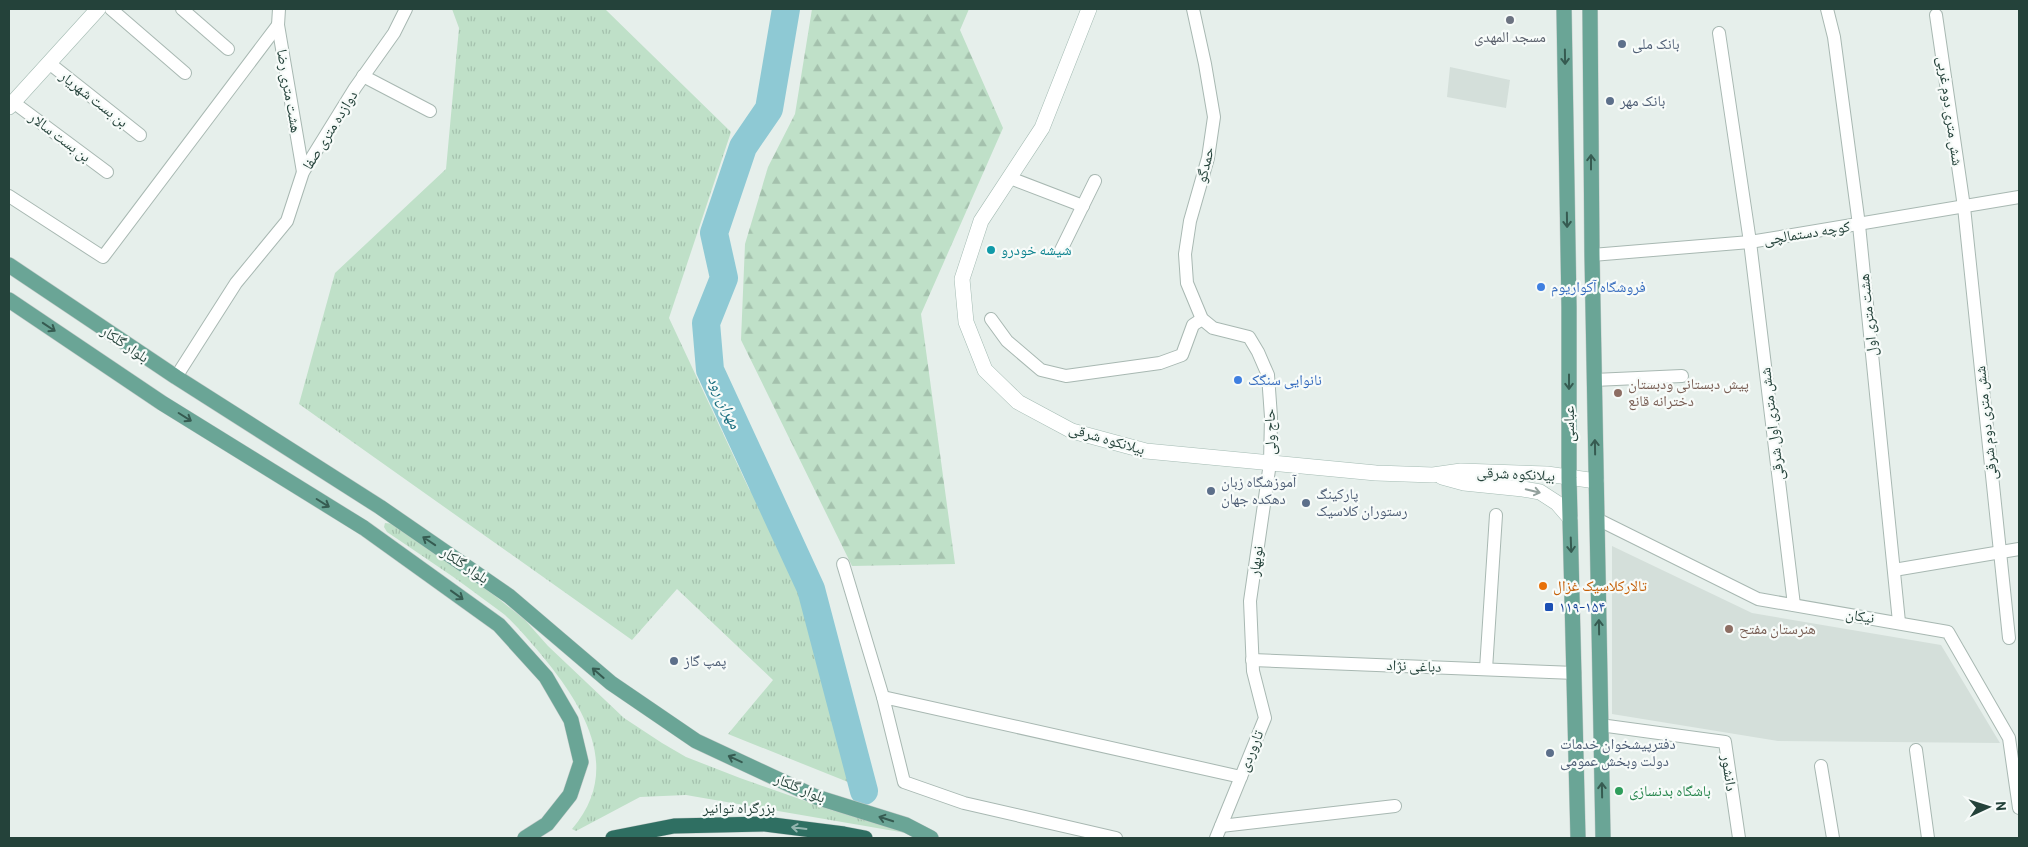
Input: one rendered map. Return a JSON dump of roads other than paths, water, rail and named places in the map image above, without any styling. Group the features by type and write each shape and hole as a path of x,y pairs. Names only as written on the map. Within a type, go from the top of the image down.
{"highway":[{"name":"بزرگراه توانیر","path":"613,838 674,826 765,824 865,838"}],"main road":[{"path":"11,104 98,9"},
{"name":"بیلانکوه شرقی","path":"1089,9 1042,128 981,221 962,279 966,322 985,370 1018,402 1072,431 1146,451 1376,473 1433,474 1462,471 1547,474 1596,480"},
{"name":"عباسى","path":"1564,9 1569,478 1578,838"},
{"name":"عباسى","path":"1590,9 1592,254 1603,838"},
{"name":"بلوار گلکار","path":"9,265 176,378 380,507 509,596 611,683 696,741 816,797 906,825 931,838"},
{"name":"بلوار گلکار","path":"9,300 162,403 364,528 499,625 546,677 571,720 581,762 570,795 547,824 525,838"},
{"name":"بیلانکوه شرقی","path":"1433,474 1464,483 1540,492 1557,503 1570,518"},
{"path":"364,528 380,507"}],"street":[{"path":"111,9 185,73"},
{"path":"182,9 228,49"},
{"name":"هشت متری رضا","path":"279,9 278,25 303,172"},
{"name":"دوازده متری صفا","path":"176,378 236,284 287,221 303,172 363,76 394,32 406,9"},
{"name":"حمدگو","path":"1193,9 1214,117 1208,158 1190,221 1184,254 1187,284 1202,319"},
{"name":"هشت متری اول","path":"1827,9 1834,37 1859,225 1899,622"},
{"name":"شش متری دوم غربی","path":"1936,15 1964,207"},
{"path":"9,196 103,257 278,25"},
{"name":"شش متری اول شرقی","path":"1719,33 1750,242 1794,605"},
{"name":"بن بست شهریار","path":"49,63 140,135"},
{"path":"363,76 430,110"},
{"name":"بن بست سالار","path":"11,104 107,172"},
{"path":"1010,178 1083,206"},
{"path":"1061,250 1095,181"},
{"name":"کوچه دستمالچی","path":"1592,254 1750,242 2019,197"},
{"name":"شش متری دوم شرقی","path":"1964,207 2009,638"},
{"path":"991,319 1008,341 1041,370 1066,376 1160,363 1182,355 1193,325 1202,319"},
{"name":"حاج ولی","path":"1202,319 1213,328 1249,338 1258,352 1268,376 1271,417 1270,463"},
{"path":"1594,380 1682,376"},
{"name":"نوبهار","path":"1252,660 1250,601 1270,463"},
{"path":"1486,669 1496,515"},
{"name":"نیکان","path":"1597,519 1758,599 1948,632 2009,738 2019,808"},
{"path":"1894,570 2019,549"},
{"path":"843,564 883,698 904,782 964,803 1116,838"},
{"name":"دباغی نژاد","path":"1252,660 1575,672"},
{"name":"تاروردی","path":"1216,838 1265,718 1252,660"},
{"path":"883,698 1241,777"},
{"name":"دانشور","path":"1600,725 1725,742 1739,838"},
{"path":"1916,750 1928,838"},
{"path":"1821,766 1833,838"},
{"path":"1221,826 1395,806"}],"waterway":[{"name":"مهران رود","path":"786,9 769,109 743,147 714,233 724,278 706,323 710,370 811,589 864,791"}],"place":[{"name":"مسجد المهدی","path":"1510,20"},
{"name":"بانک ملی","path":"1622,44"},
{"name":"بانک مهر","path":"1610,101"},
{"name":"شیشه خودرو","path":"991,250"},
{"name":"فروشگاه آکواریوم","path":"1541,287"},
{"name":"نانوایی سنگک","path":"1238,380"},
{"name":"پیش دبستانی ودبستان دخترانه قانع","path":"1618,393"},
{"name":"آموزشگاه زبان دهکده جهان","path":"1211,491"},
{"name":"پارکینگ رستوران کلاسیک","path":"1306,503"},
{"name":"تالارکلاسیک غزال","path":"1543,586"},
{"name":"۱۱۹-۱۵۴","path":"1549,607"},
{"name":"هنرستان مفتح","path":"1729,629"},
{"name":"پمپ گاز","path":"674,661"},
{"name":"دفترپیشخوان خدمات دولت وبخش عمومی","path":"1550,753"},
{"name":"باشگاه بدنسازی","path":"1619,791"}]}
